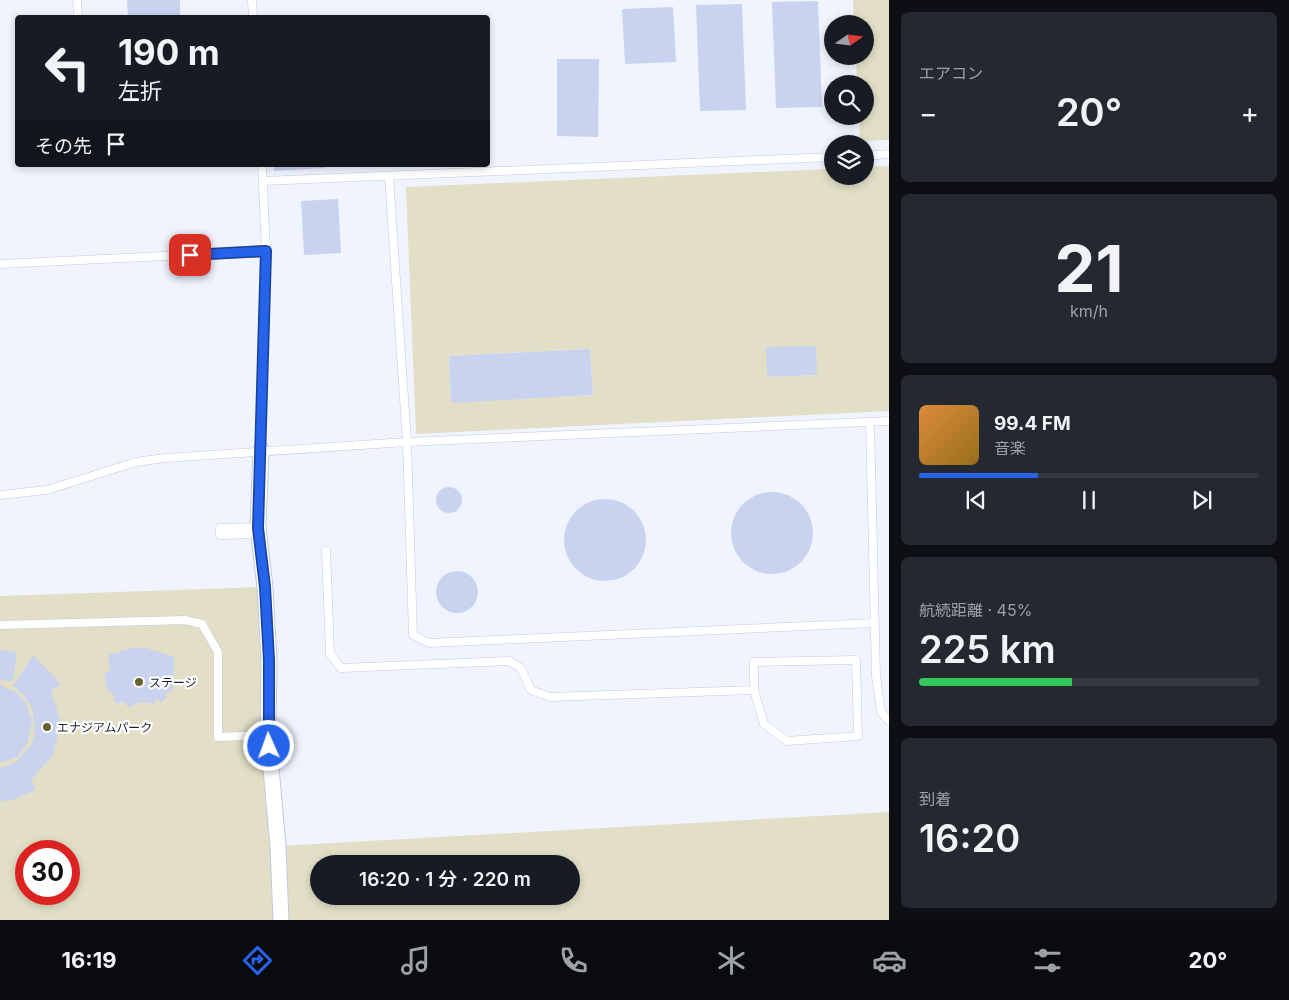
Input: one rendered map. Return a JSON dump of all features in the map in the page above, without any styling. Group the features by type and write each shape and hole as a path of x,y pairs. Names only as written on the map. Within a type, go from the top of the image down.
{"street":[{"path":"261,450 258,531 265,587 269,660 268,735 278,846 281,920"}],"lane":[{"path":"77,0 78,15"},
{"path":"252,0 253,15"},
{"path":"874,155 889,154"},
{"path":"263,181 824,157"},
{"path":"261,450 266,251 262,167"},
{"path":"389,177 406,442 413,635 429,643 874,623"},
{"path":"0,264 266,251"},
{"path":"0,495 47,490 136,462 261,450 889,421"},
{"path":"870,422 876,676 881,712 889,721"},
{"path":"326,550 330,654 341,668 509,661 522,668 531,690 550,697 754,690"},
{"path":"0,625 185,620 202,624 218,652 218,737 268,735"},
{"path":"856,660 858,736 787,741 764,724 754,690 754,662 856,660"}],"shaded area":[{"path":"853,0 889,0 889,140 874,141 874,135 860,135 859,125 874,125 874,75 857,75 856,65 874,65 874,15 854,15"},
{"path":"889,166 889,411 416,434 406,187 824,169 824,185 874,185 874,167","holes":["816,346 816,375 767,377","590,349 593,395 451,402 449,356"]},
{"path":"265,587 279,846 889,812 889,920 0,920 0,596"}],"building":[{"path":"127,0 180,0 180,15 128,15"},
{"path":"818,1 822,107 776,108 772,2"},
{"path":"742,4 746,110 700,111 696,5"},
{"path":"673,7 676,62 625,64 622,9"},
{"path":"557,59 599,59 598,137 557,136"},
{"path":"274,167 325,168 274,171"},
{"path":"338,199 341,253 304,255 301,201"},
{"path":"816,346 817,375 767,377 766,347"},
{"path":"590,349 593,395 451,403 449,356"},
{"path":"449,487 458,491 462,500 458,509 449,513 440,509 436,500 440,491"},
{"path":"772,492 788,495 801,504 810,517 813,533 810,549 801,562 788,571 772,574 756,571 743,562 734,549 731,533 734,517 743,504 756,495"},
{"path":"605,499 621,502 634,511 643,524 646,540 643,556 634,569 621,578 605,581 589,578 576,569 567,556 564,540 567,524 576,511 589,502"},
{"path":"457,571 472,577 478,592 472,607 457,613 442,607 436,592 442,577"},
{"name":"ステージ","path":"133,648 146,648 174,657 173,690 164,694 167,697 161,703 158,698 152,706 150,703 141,702 128,707 123,701 119,704 113,701 115,698 111,691 108,692 104,674 110,671 108,655"},
{"path":"0,650 17,652 13,681 0,680"},
{"name":"エナジアムパーク","path":"33,655 61,684 51,691 61,723 52,756 31,780 36,790 12,800 0,801 0,768 15,763 31,745 35,732 32,708 25,696 13,686"},
{"name":"エナジアムパーク","path":"0,685 17,693 26,702 32,721 27,744 17,757 0,763"}],"place":[{"name":"ステージ","path":"139,682"},
{"name":"エナジアムパーク","path":"47,727"}],"route":[{"path":"190,255 266,251 258,528 265,587 269,660 269,746"}]}
